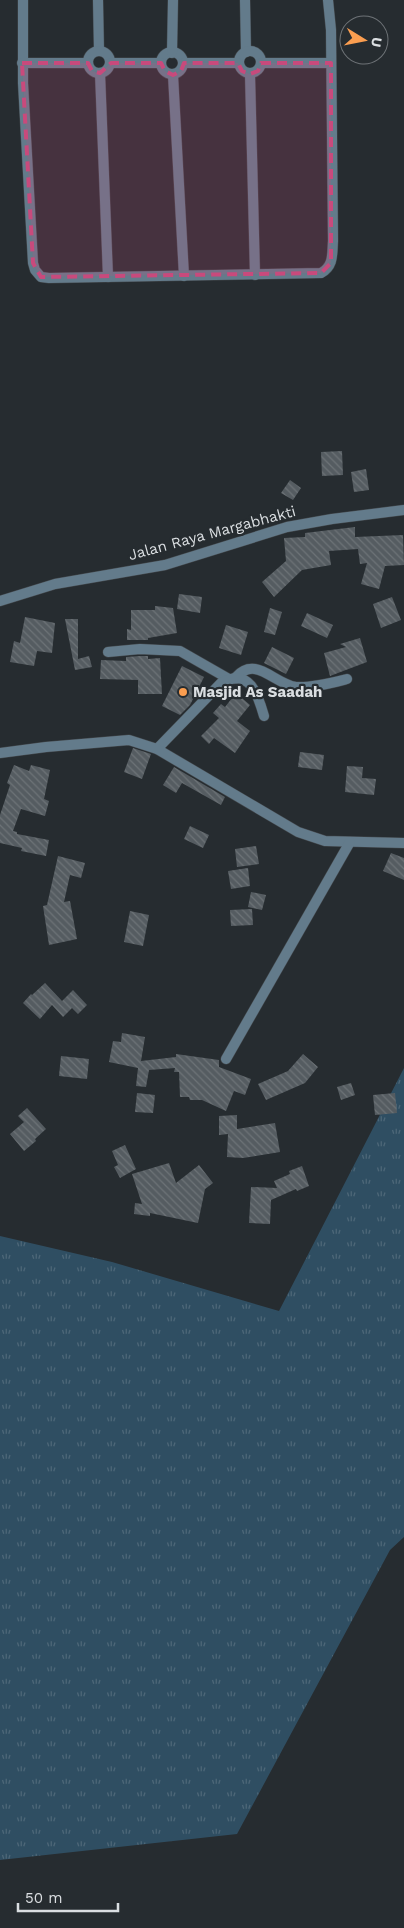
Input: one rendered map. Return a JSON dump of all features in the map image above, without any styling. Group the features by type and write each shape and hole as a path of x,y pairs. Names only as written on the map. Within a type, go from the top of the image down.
{"street":[{"path":"23,0 22,63 33,263 41,277 49,278 254,275 321,273 327,270 331,264 333,241 331,63 328,0"},
{"path":"98,0 99,51"},
{"path":"172,53 173,0"},
{"path":"245,0 246,52"},
{"path":"100,74 92,70 88,63 90,56 95,51 103,51 108,55 111,63"},
{"path":"246,52 253,52 259,56 261,63 258,71 250,74 242,71 238,63 240,56 246,52"},
{"path":"172,53 181,56 184,63 180,71 173,75 165,71 161,63 163,57 172,53"},
{"path":"22,63 88,63"},
{"path":"111,63 161,63"},
{"path":"100,74 107,70 111,63"},
{"path":"184,63 238,63"},
{"path":"261,63 331,63"},
{"path":"100,74 108,277"},
{"path":"250,74 254,275"},
{"path":"173,75 184,276"},
{"name":"Jalan Raya Margabhakti","path":"0,601 56,584 165,564 287,527 404,510"},
{"path":"108,652 140,649 180,651 232,678 249,682 254,687 258,696 264,716"},
{"path":"157,749 221,683 232,678 242,670 254,668 284,684 297,687 330,684 346,678"},
{"path":"0,753 129,740 157,749 298,832 325,841 404,843"},
{"path":"226,1059 350,842"}],"highlighted area":[{"path":"22,63 88,63 92,71 100,73 111,63 161,63 165,71 173,75 181,71 184,63 238,63 242,71 250,74 258,71 261,63 331,63 331,263 321,273 41,277 33,263"}],"green space":[{"path":"404,1068 404,1537 390,1550 237,1834 0,1860 0,1236 112,1262 279,1311"}],"building":[{"path":"342,451 343,475 322,476 321,452"},
{"path":"366,469 369,490 354,492 351,472"},
{"path":"290,480 301,488 293,500 281,493"},
{"path":"355,527 355,537 403,535 404,565 385,566 379,589 361,584 367,563 360,564 358,549 329,551 331,565 302,570 274,597 262,582 286,561 284,538 305,537 305,533"},
{"path":"179,594 202,597 200,613 177,609"},
{"path":"392,597 401,620 381,628 373,604"},
{"path":"155,606 173,608 177,633 148,638 148,640 127,640 127,629 131,630 131,610 155,610"},
{"path":"270,608 282,612 275,635 264,632"},
{"path":"307,613 333,625 327,638 301,626"},
{"path":"25,617 55,623 52,653 37,651 34,666 10,662 14,641 20,643"},
{"path":"65,619 78,619 78,659 89,656 92,667 75,670"},
{"path":"226,625 248,632 241,655 219,648"},
{"path":"360,638 367,662 330,676 324,653 346,647 340,644"},
{"path":"272,647 294,658 286,674 264,663"},
{"path":"148,656 148,659 160,658 162,694 138,694 138,680 100,679 101,660 126,661 126,657"},
{"name":"Masjid As Saadah","path":"182,666 204,677 190,705 180,715 162,706"},
{"path":"236,693 250,705 237,721 250,731 235,753 214,738 209,744 201,736 219,718 213,713 221,704 225,707"},
{"path":"133,748 151,754 142,779 124,772"},
{"path":"300,752 324,755 322,770 298,767"},
{"path":"14,765 29,771 31,765 50,770 44,799 49,801 45,816 21,809 13,831 17,832 17,834 49,840 46,856 21,851 22,848 0,843 0,815 10,785 7,783"},
{"path":"347,766 363,767 362,778 376,779 374,795 345,792"},
{"path":"174,767 225,797 221,805 182,783 176,793 163,785"},
{"path":"190,826 209,835 203,848 184,839"},
{"path":"256,846 259,864 237,867 235,849"},
{"path":"391,853 404,858 404,880 383,871"},
{"path":"58,856 85,863 81,878 70,875 64,902 70,901 77,939 49,945 43,906 47,905"},
{"path":"248,868 250,886 231,889 228,871"},
{"path":"251,892 266,895 262,910 248,907"},
{"path":"252,909 253,925 231,926 230,910"},
{"path":"130,911 149,915 143,946 124,942"},
{"path":"45,983 62,1001 73,990 87,1005 78,1014 72,1008 63,1017 52,1005 40,1019 23,1003"},
{"path":"122,1033 145,1037 141,1061 176,1057 176,1054 219,1060 219,1067 251,1079 245,1095 234,1091 226,1111 202,1100 190,1100 189,1097 180,1097 179,1072 174,1072 175,1068 149,1070 146,1087 136,1086 138,1068 109,1062 113,1041 121,1042"},
{"path":"303,1054 318,1067 305,1083 266,1100 258,1084 288,1071"},
{"path":"61,1056 89,1059 87,1079 59,1076"},
{"path":"351,1083 355,1095 341,1100 337,1087"},
{"path":"137,1093 155,1095 153,1113 135,1112"},
{"path":"395,1093 397,1113 375,1115 373,1095"},
{"path":"27,1108 46,1129 24,1151 10,1134 24,1122 18,1116"},
{"path":"237,1115 237,1129 275,1123 280,1152 243,1158 227,1157 228,1134 219,1135 219,1116"},
{"path":"125,1145 136,1169 120,1178 114,1167 118,1165 112,1151"},
{"path":"169,1163 176,1183 199,1165 213,1183 205,1189 198,1223 150,1213 150,1216 134,1214 135,1203 142,1204 132,1174"},
{"path":"302,1166 309,1186 297,1191 296,1189 271,1200 270,1224 249,1223 251,1187 277,1188 274,1181 290,1174 289,1171"}],"place":[{"name":"Masjid As Saadah","path":"183,692"}]}
